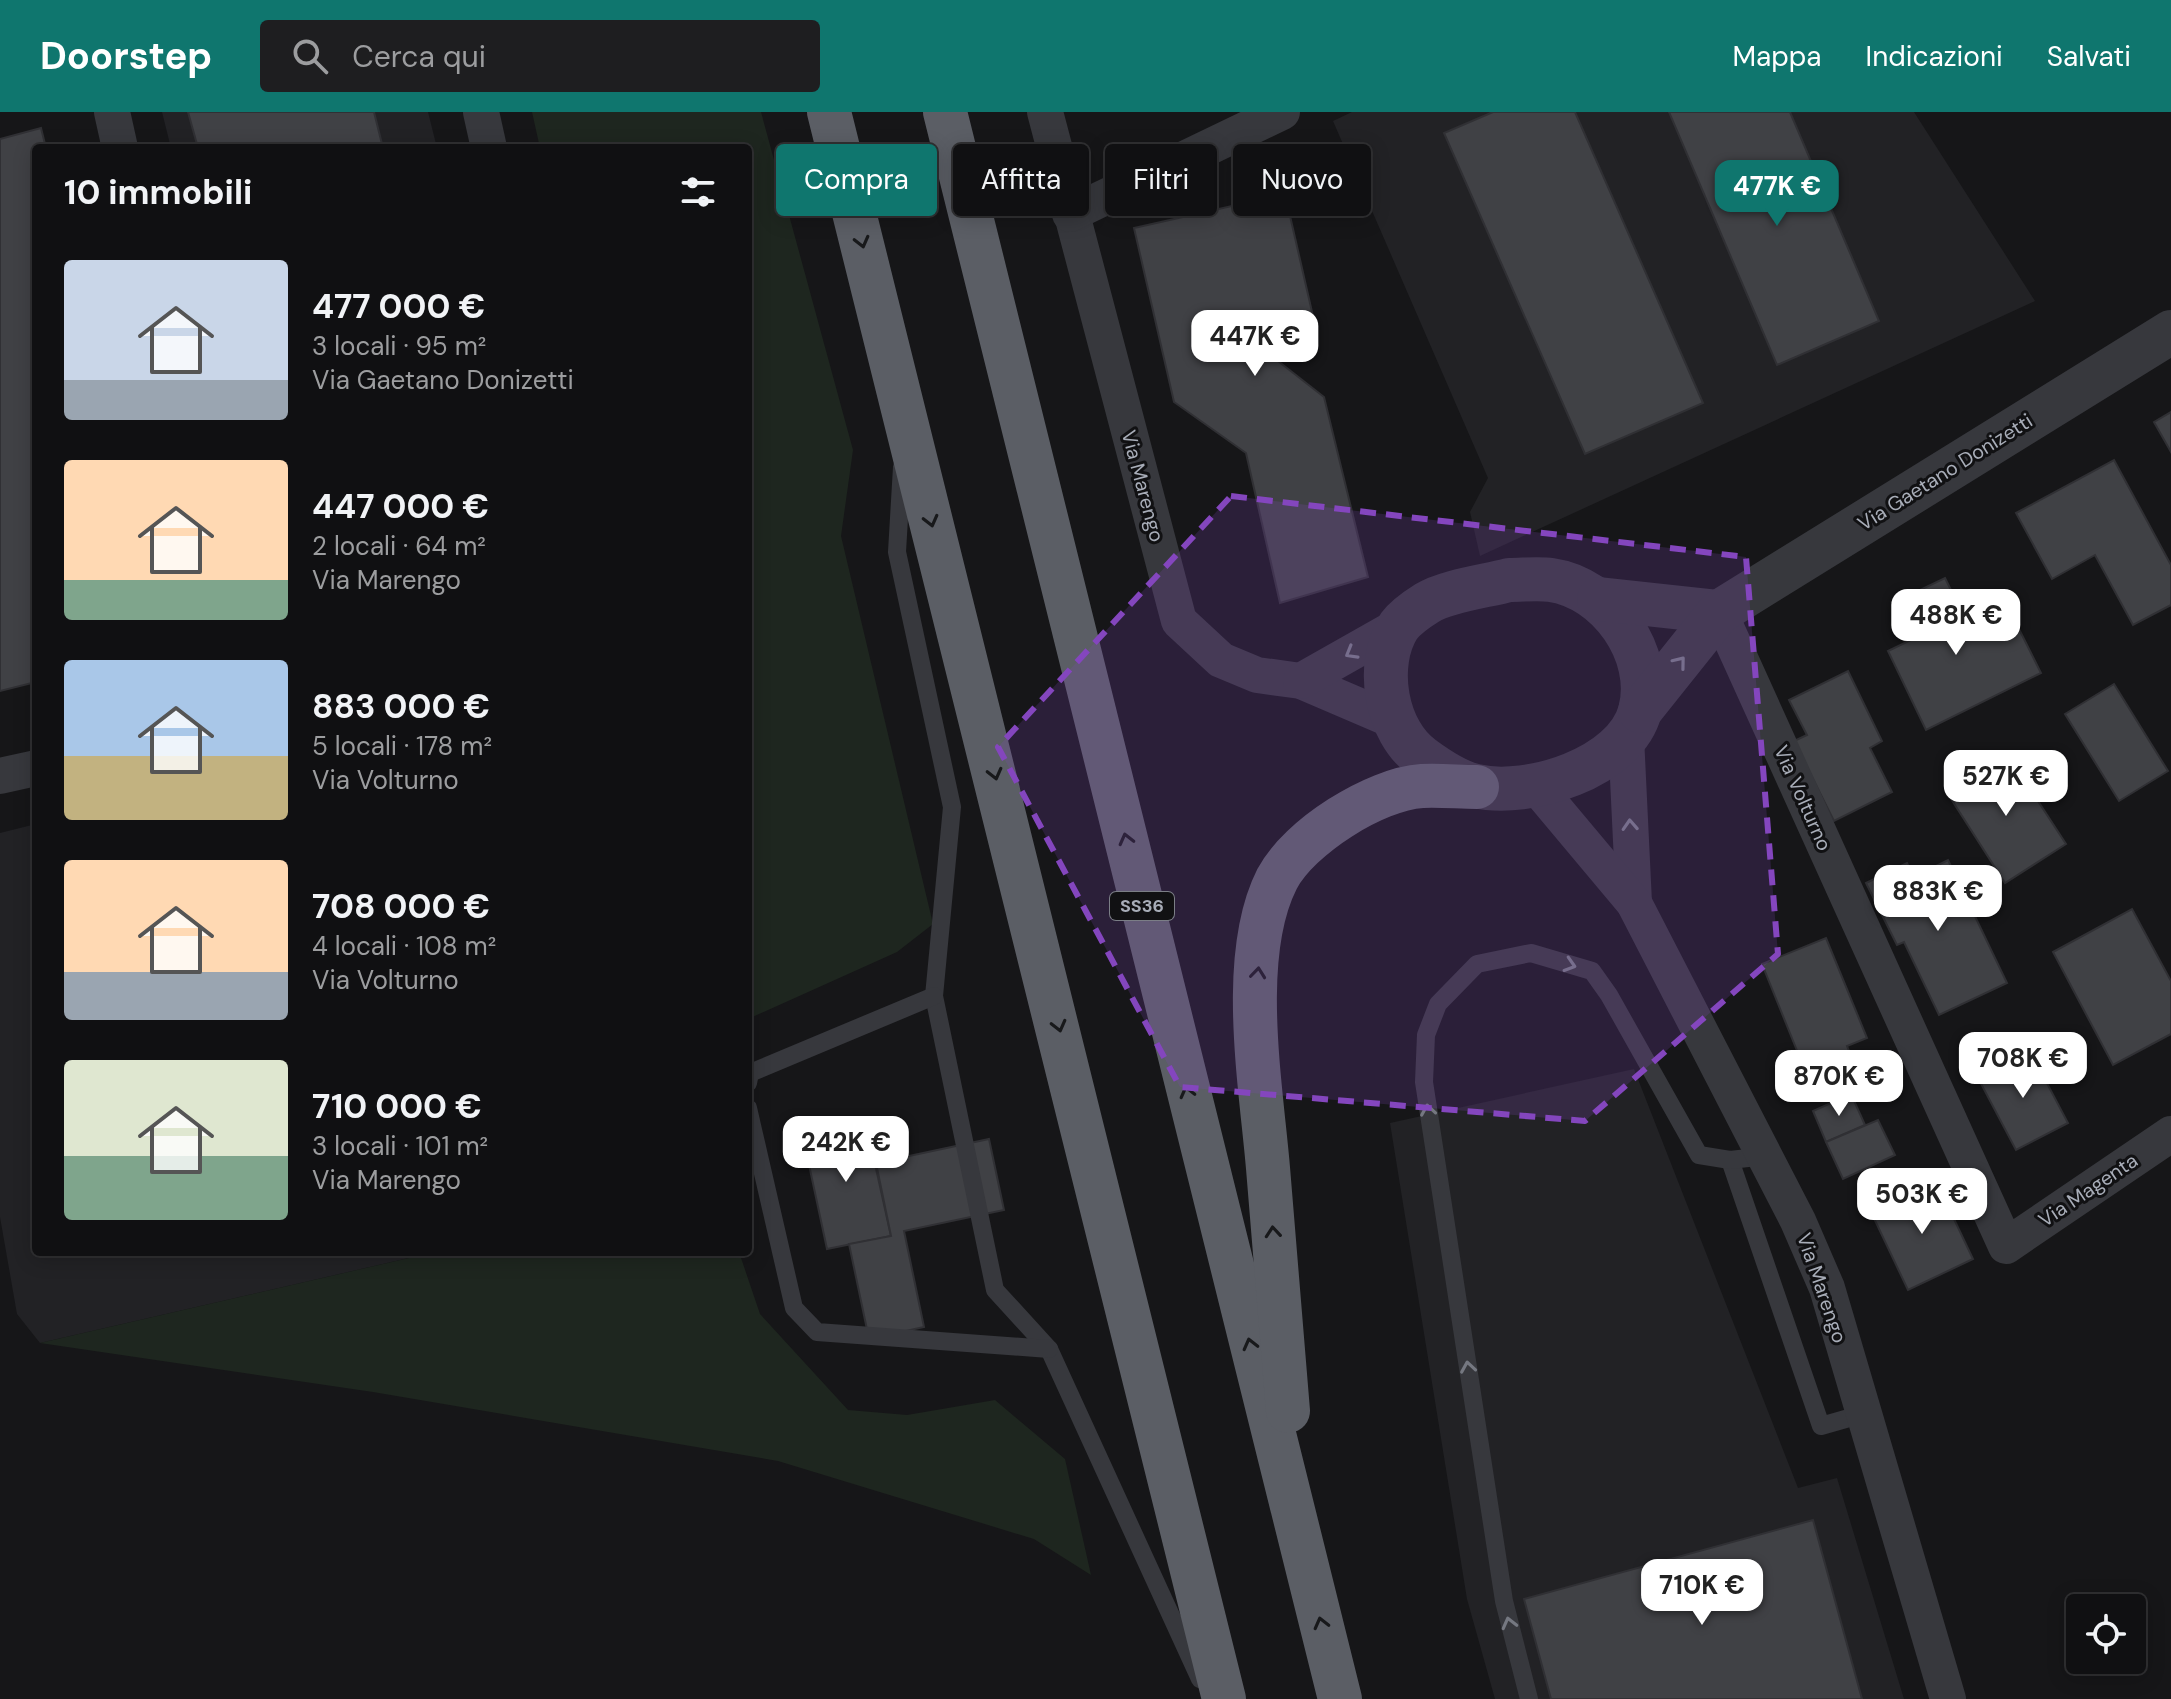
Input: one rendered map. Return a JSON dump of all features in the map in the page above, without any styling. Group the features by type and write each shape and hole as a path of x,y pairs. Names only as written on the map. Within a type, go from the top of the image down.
{"highway":[{"path":"829,112 1224,1699"},
{"name":"SS36","path":"945,112 1340,1699"},
{"path":"1299,1533 1254,1005 1263,924 1278,878 1307,845 1347,813 1387,794 1420,786 1477,787"}],"street":[{"path":"112,112 119,144"},
{"path":"481,112 488,144"},
{"name":"Via Marengo","path":"1045,112 1053,144"},
{"path":"1089,205 1282,112"},
{"name":"Via Marengo","path":"1071,216 1179,621 1221,660 1257,675 1301,681 1392,720"},
{"name":"Via Gaetano Donizetti","path":"1633,724 1719,612 2171,332"},
{"path":"1301,681 1400,625 1429,601 1509,580 1553,580 1599,599 1719,612"},
{"path":"1400,625 1390,652 1387,687 1392,720 1414,752 1440,771 1477,787 1536,786 1601,761 1633,724 1643,672 1627,634 1599,599"},
{"name":"Via Volturno","path":"1719,612 2006,1246"},
{"name":"Via Marengo","path":"1633,724 1634,903"},
{"path":"0,776 32,769"},
{"name":"Via Marengo","path":"1536,786 1634,903 1766,1156 1827,1288 1948,1699"},
{"name":"Via Magenta","path":"2006,1246 2171,1134"}],"lane":[{"path":"905,417 897,552 952,807 934,996 995,1290 1049,1349 1210,1699"},
{"path":"1529,1699 1504,1601 1424,1082 1426,1035 1438,1004 1477,964 1531,953 1592,971 1609,995 1630,1038 1699,1155 1730,1160 1766,1156"},
{"path":"752,1072 934,996"},
{"path":"752,1125 794,1308 817,1332 1049,1349"},
{"path":"1730,1160 1821,1426 1863,1414"}],"highlighted area":[{"path":"1231,496 1746,557 1778,954 1585,1121 1180,1087 998,747"}],"shaded area":[{"path":"162,112 428,112 436,144 170,144"},
{"path":"532,112 761,112 776,167 776,216 789,216 853,450 841,536 933,924 897,952 752,1017 752,144 539,144"},
{"path":"1352,112 1914,112 2035,301 1480,556 1470,512 1488,478 1371,209 1371,144 1343,144 1333,121"},
{"path":"32,825 32,1256 418,1256 40,1343 17,1314 0,1217 0,833"},
{"path":"1634,1069 1798,1488 1837,1478 1904,1699 1495,1699 1467,1599 1390,1123"},
{"path":"418,1256 740,1256 760,1314 848,1410 907,1415 995,1400 1065,1459 1091,1575 1034,1539 778,1461 373,1392 40,1343"}],"building":[{"path":"188,112 374,112 382,144 197,144"},
{"path":"1493,112 1575,112 1703,403 1585,454 1444,133"},
{"path":"1669,112 1790,112 1879,321 1777,365"},
{"path":"41,128 45,144 32,144 32,683 0,691 0,139"},
{"path":"1233,206 1233,216 1290,216 1315,325 1251,340 1324,397 1368,577 1280,603 1246,453 1174,402 1134,228 1187,216 1217,216 1217,209"},
{"path":"2171,412 2171,452 2154,422"},
{"path":"2114,460 2171,565 2171,605 2133,625 2095,555 2052,579 2016,513"},
{"path":"1945,578 1975,638 2014,619 2041,673 1926,730 1888,651 1915,638 1897,601"},
{"path":"1848,671 1882,741 1870,748 1892,792 1834,821 1794,741 1807,735 1789,700"},
{"path":"2114,684 2168,771 2119,801 2065,714"},
{"path":"2006,752 2066,844 2005,883 1946,791"},
{"path":"1948,860 2007,983 1939,1015 1904,942 1897,945 1866,883 1907,863 1914,877"},
{"path":"2132,909 2171,981 2171,1034 2113,1065 2053,952"},
{"path":"1826,938 1867,1038 1847,1046 1851,1056 1827,1067 1822,1054 1802,1063 1762,964"},
{"path":"2030,1051 2068,1123 2016,1150 1978,1078"},
{"path":"1851,1094 1865,1125 1826,1142 1813,1111"},
{"path":"865,1119 891,1236 827,1249 802,1132"},
{"path":"1878,1120 1895,1155 1843,1179 1826,1142"},
{"path":"989,1139 1004,1210 904,1231 924,1327 869,1339 849,1244 891,1236 876,1163"},
{"path":"1936,1181 1973,1259 1908,1290 1871,1212"},
{"path":"1813,1520 1862,1699 1551,1699 1524,1599"}]}
